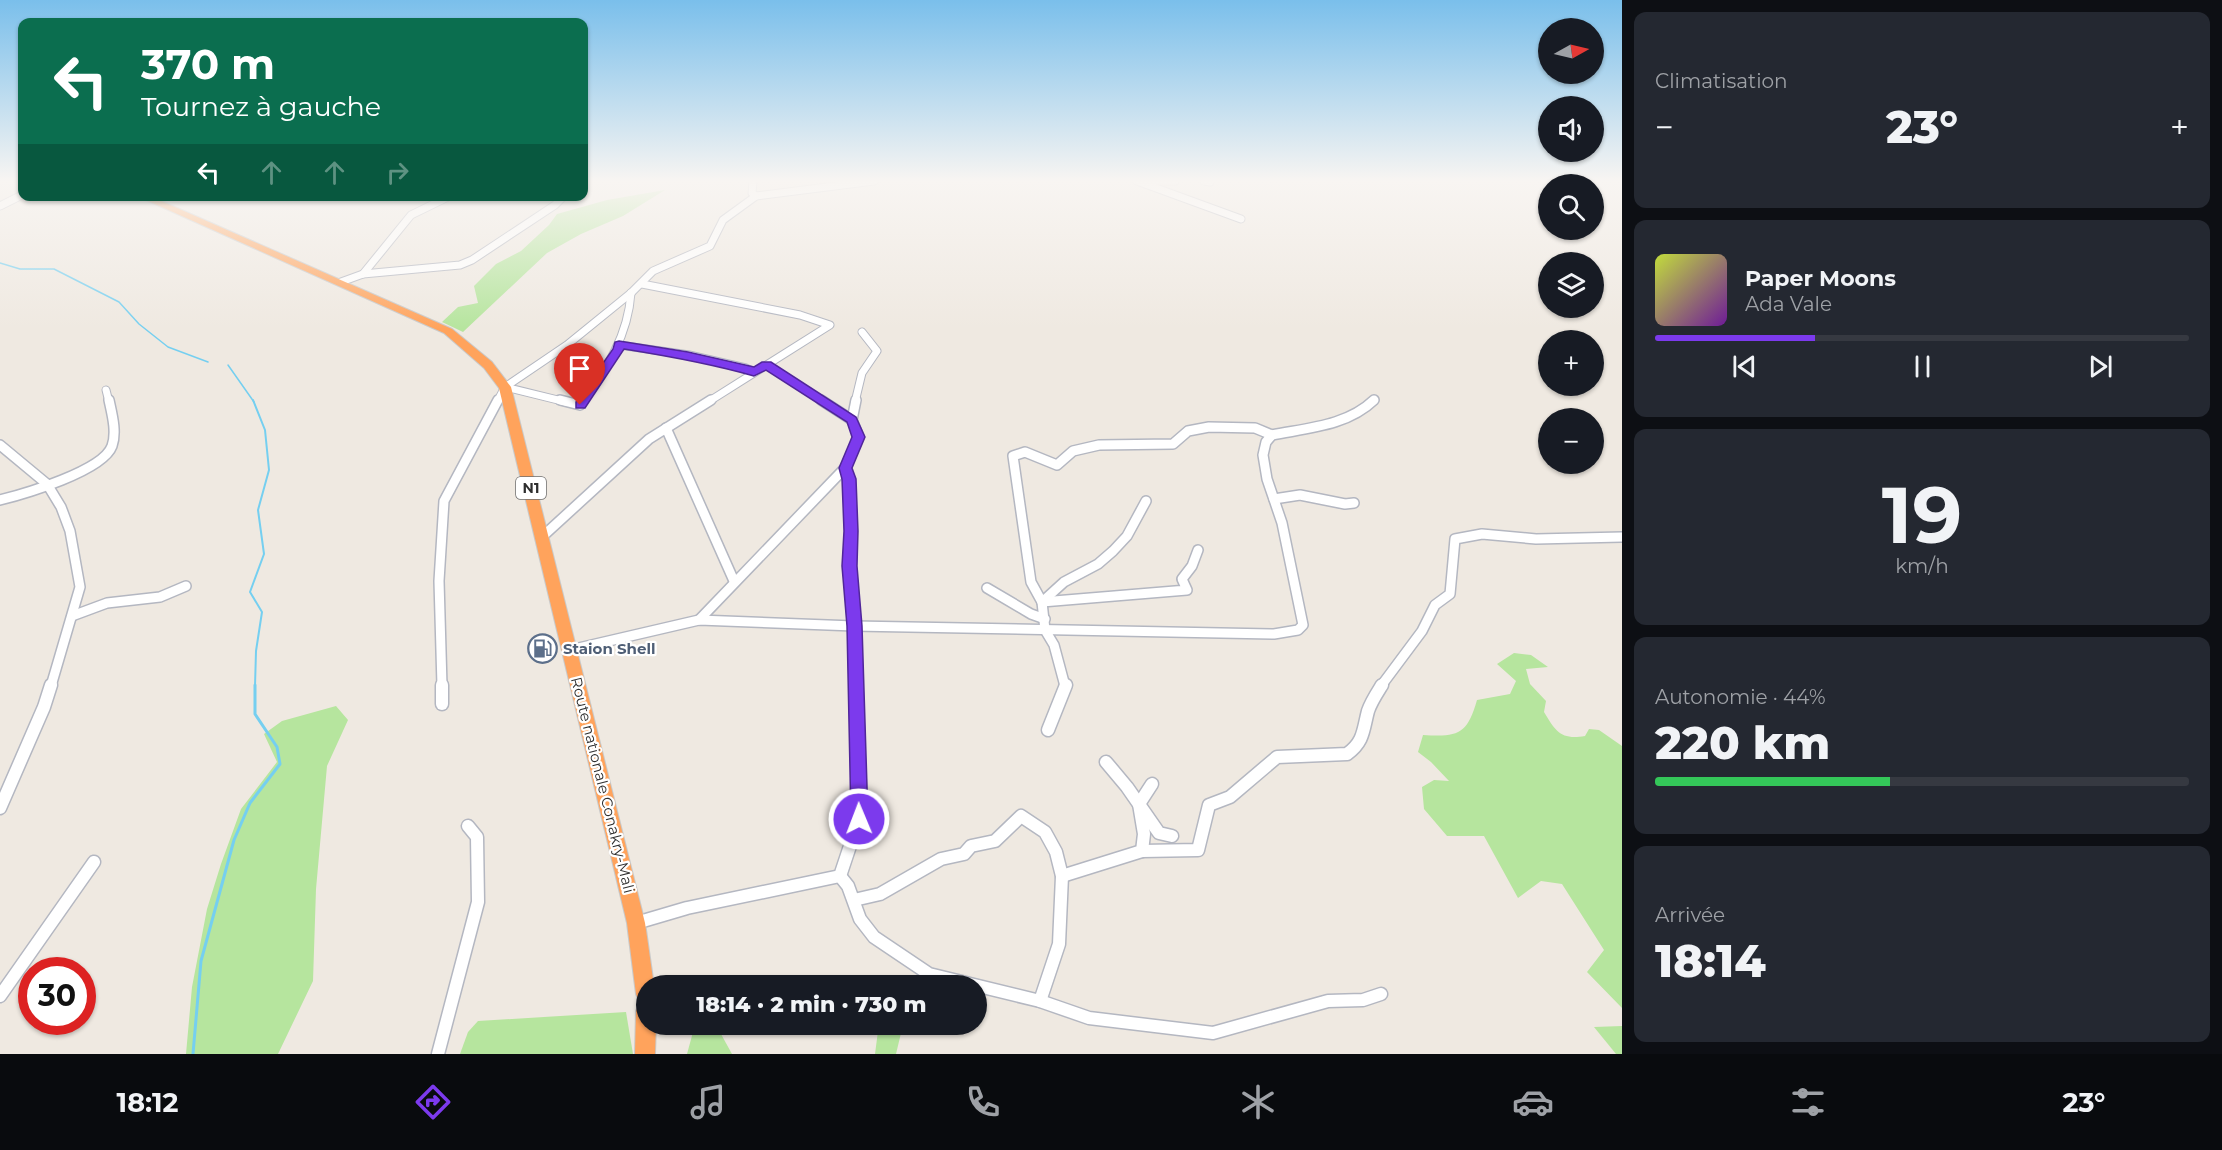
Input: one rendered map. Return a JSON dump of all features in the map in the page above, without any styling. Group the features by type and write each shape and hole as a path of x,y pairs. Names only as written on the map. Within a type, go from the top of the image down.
{"highway":[{"name":"Route nationale Conakry-Mali","path":"221,230 448,331 475,352 505,387 636,923 643,975"},
{"path":"645,1035 645,1054"}],"street":[{"path":"363,274 399,230"},
{"path":"341,282 363,274 460,265 472,260 517,230"},
{"path":"442,705 439,581 444,501 505,387 567,345 642,284 653,271 710,246 718,230"},
{"path":"543,536 649,439 830,325 800,315 642,284"},
{"path":"505,387 580,405 619,349 631,315 631,293"},
{"path":"699,620 845,468 859,437 852,420 862,373 877,351 862,332"},
{"path":"619,345 688,356 746,368 754,372"},
{"path":"766,364 852,420"},
{"path":"0,500 31,493 108,454 114,425 106,390"},
{"path":"1048,730 1066,684 1045,624 1042,602 1031,582 1013,456 1025,452 1057,465 1073,452 1099,445 1173,444 1188,431 1209,427 1256,428 1272,435 1345,419 1367,410 1374,400"},
{"path":"666,428 735,581"},
{"path":"570,650 699,620 854,626 1045,624 1274,634 1298,630 1303,625 1282,523 1263,455 1266,442 1272,435"},
{"path":"0,445 46,484 61,507 69,531 80,587 44,707 0,808"},
{"path":"840,876 859,819 854,626 849,566 851,531 849,479 845,468"},
{"path":"1274,499 1300,495 1345,504 1354,503"},
{"path":"1042,602 1064,582 1098,564 1113,551 1127,537 1146,501"},
{"path":"1062,876 1142,851 1198,850 1209,805 1230,797 1277,757 1347,754 1356,749 1363,741 1371,703 1397,659 1422,632 1426,618 1436,604 1450,594 1451,575 1455,571 1455,539 1482,534 1536,539 1622,537"},
{"path":"1042,602 1186,590 1182,579 1192,566 1198,550"},
{"path":"72,616 107,603 160,597 186,586"},
{"path":"987,588 1045,624"},
{"path":"1106,762 1117,772 1121,782 1160,833 1172,836"},
{"path":"1142,851 1144,834 1139,804 1152,784"},
{"path":"854,900 880,894 941,859 964,854 971,846 994,841 1022,816 1045,832 1056,852 1062,876 1059,944 1040,1002"},
{"path":"438,1054 478,902 477,837 468,826"},
{"path":"0,996 94,862"},
{"path":"840,876 848,886 861,920 874,937 929,974 965,981 1089,1018 1213,1033 1328,1001 1363,1000 1381,994"},
{"path":"636,923 687,908 840,876"}],"green space":[{"path":"543,230 590,230 547,253 463,332 442,322 458,307 478,303 474,286 496,264 521,251"},
{"path":"1514,653 1531,655 1548,667 1526,669 1530,684 1546,701 1544,712 1560,733 1577,737 1585,736 1589,729 1599,730 1622,746 1622,1008 1587,972 1604,950 1562,884 1541,881 1518,898 1484,836 1447,836 1424,809 1422,787 1434,780 1449,781 1418,752 1423,735 1453,734 1465,727 1477,700 1510,694 1516,681 1497,664"},
{"path":"336,706 348,720 327,766 316,889 313,981 278,1054 186,1054 192,987 207,909 221,864 241,809 277,762 264,734 282,721"},
{"path":"626,1012 633,1054 460,1054 468,1032 478,1021"},
{"path":"1622,1026 1622,1054 1616,1054 1594,1027"},
{"path":"692,1035 722,1035 732,1054 687,1054"},
{"path":"877,1035 901,1035 896,1054 875,1054"}],"waterway":[{"path":"0,263 20,269 54,269 119,302 139,324 168,347 208,362"},
{"path":"228,365 254,401"},
{"path":"254,401 265,430 269,470 258,510 264,554 250,592 262,612 256,651 255,686"},
{"path":"193,1054 201,961 234,840 250,803 280,764 277,747 255,714 255,686"}],"place":[{"name":"Staion Shell","path":"542,648"}],"route":[{"path":"580,405 619,349 619,345 688,356 746,368 754,372 766,364 852,420 859,437 845,468 849,479 851,531 849,566 854,626 859,819"}]}
